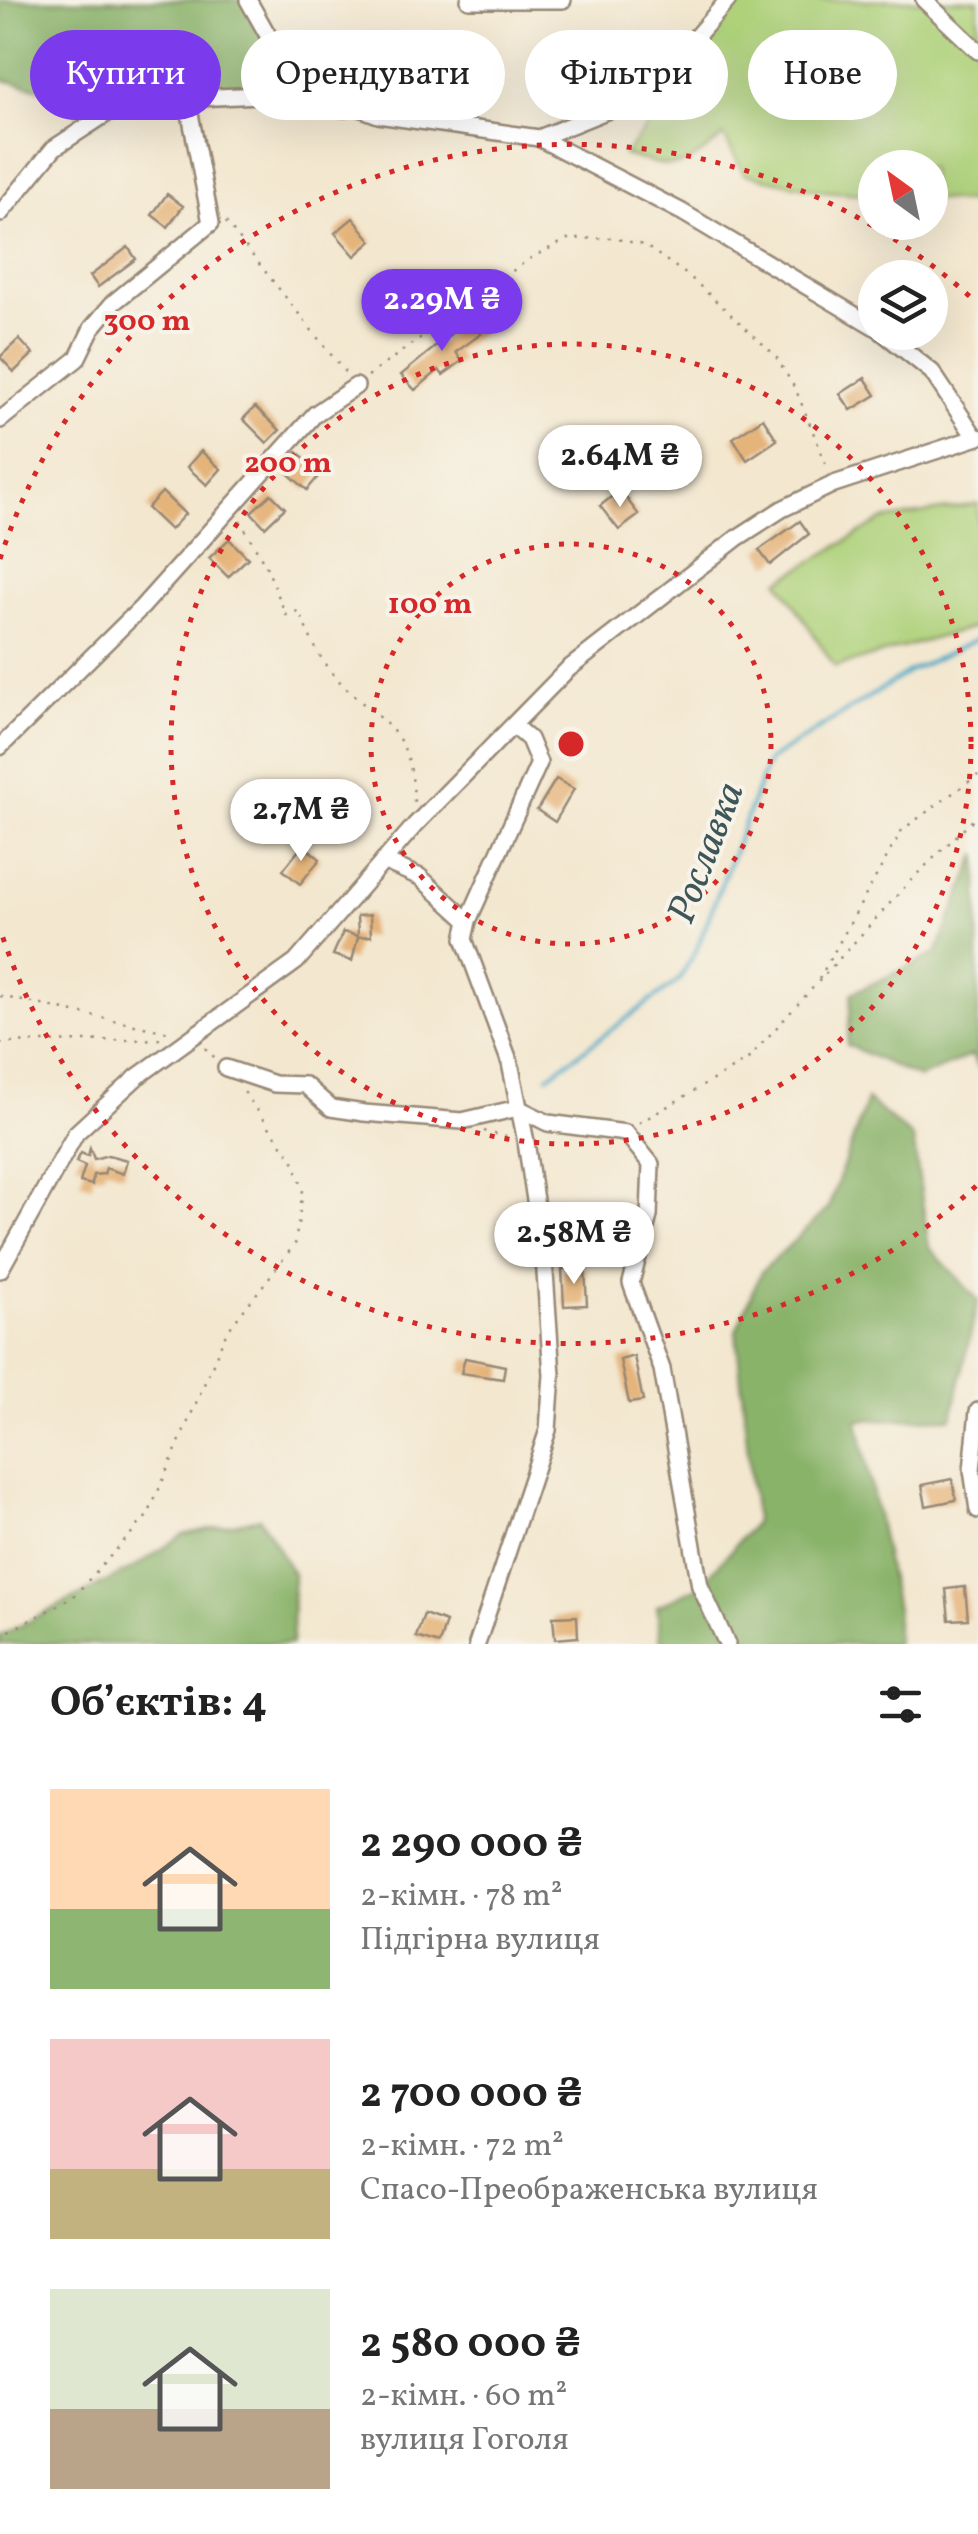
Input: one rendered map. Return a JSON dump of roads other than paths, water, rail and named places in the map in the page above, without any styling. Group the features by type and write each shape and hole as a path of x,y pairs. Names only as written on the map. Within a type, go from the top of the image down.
{"street":[{"path":"248,0 265,30"},
{"path":"470,0 563,0"},
{"path":"540,138 621,106 662,76 728,0"},
{"path":"924,0 978,51"},
{"path":"0,214 54,148 97,120"},
{"path":"0,420 77,358 92,328 113,302 212,223 191,120"},
{"path":"413,120 540,138 682,212 858,317"},
{"path":"0,1270 76,1133 137,1077 296,962 415,825 568,670 736,538 782,509 834,484 976,437 932,372 904,350"},
{"path":"0,747 142,607 314,414 356,386"},
{"path":"477,1644 548,1430 552,1375 544,1258 526,1142 510,1063 464,939 468,921 539,763 529,739 514,726"},
{"path":"383,861 420,877 468,921"},
{"path":"226,1068 274,1084 305,1086 331,1108 455,1120 518,1108 548,1123 626,1133 652,1164 649,1216 631,1284 662,1369 700,1586 727,1644"},
{"path":"978,1411 972,1470 978,1510"}],"waterway":[{"name":"Рославка","path":"548,1076 678,981 696,951 768,761 910,671 978,639"}]}
